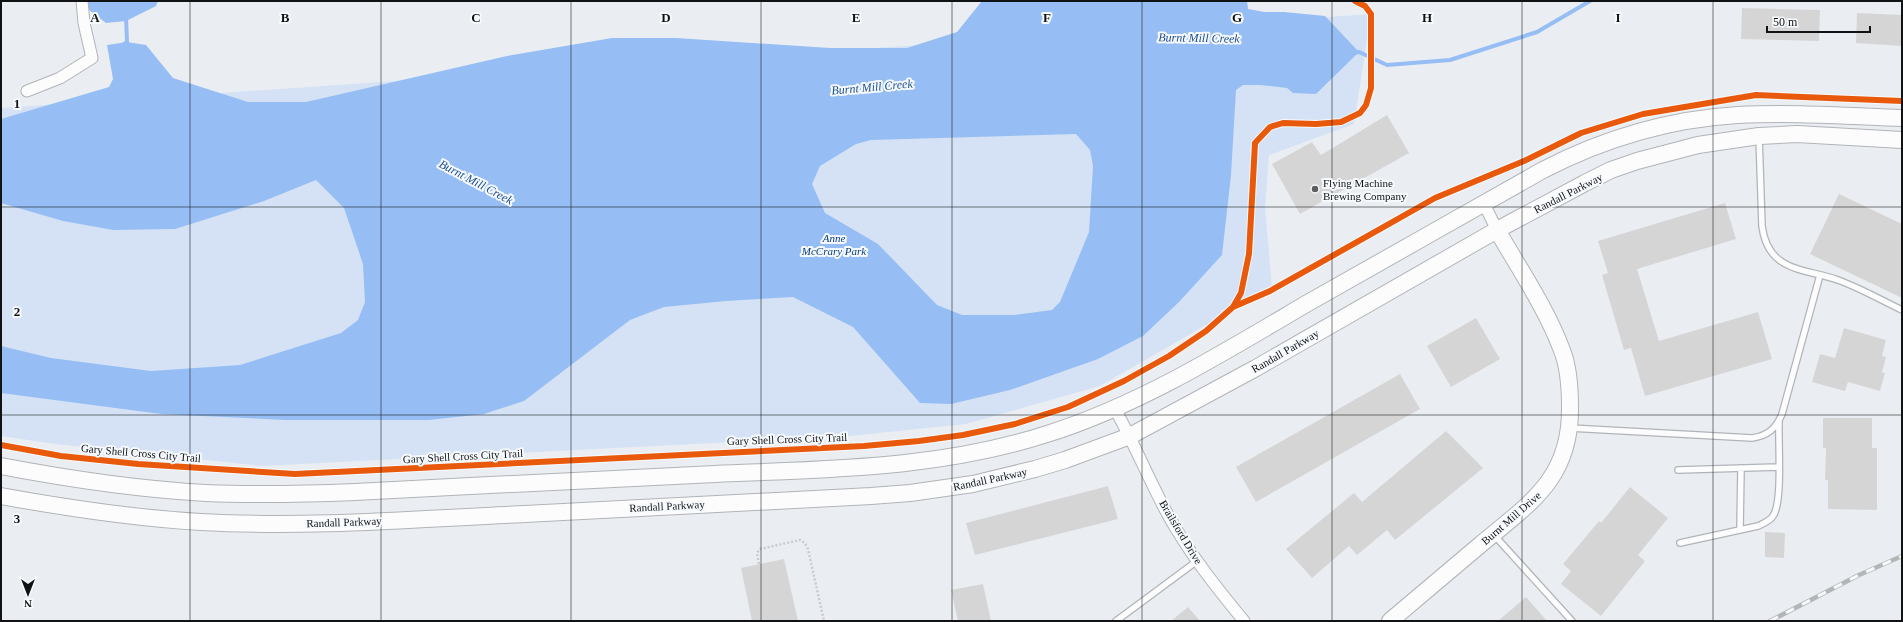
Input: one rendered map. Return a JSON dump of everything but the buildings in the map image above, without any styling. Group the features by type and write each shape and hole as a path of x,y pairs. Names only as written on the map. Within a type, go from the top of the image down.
{"main road":[{"path":"1,466 114,484 172,490 246,494 355,492 837,468 920,462 989,450 1048,434 1115,409 1159,388 1543,170 1610,140 1668,126 1717,117 1762,114 1902,118"},
{"name":"Randall Parkway","path":"1,496 58,506 127,515 201,522 279,524 396,520 841,498 910,493 973,484 1042,467 1098,449 1130,436 1256,368 1497,230 1592,180 1637,161 1698,145 1759,136 1796,134 1902,140"},
{"name":"Burnt Mill Drive","path":"1390,621 1530,503 1544,488 1562,459 1569,428 1570,386 1564,354 1549,319 1497,230"}],"street":[{"path":"27,92 60,78 92,58 84,23 82,1"},
{"path":"1484,204 1497,230"},
{"name":"Brailsford Drive","path":"1115,409 1130,436 1168,514 1197,561 1244,621"}],"lane":[{"path":"1759,136 1763,236 1772,252 1782,262 1794,269 1838,280 1902,310"},
{"path":"1680,542 1763,524 1773,516 1778,503 1779,422 1820,275"},
{"path":"1569,428 1681,436 1752,438 1769,433 1779,422"},
{"path":"1678,470 1778,467"},
{"path":"1740,530 1741,468"},
{"path":"1493,534 1572,621"},
{"path":"1116,621 1197,561"}],"path":[{"path":"759,564 757,553 760,549 800,540 805,543 808,549 824,621"}],"green space":[{"name":"Anne McCrary Park","path":"1371,14 1354,124 1269,155 1265,208 1272,287 1100,386 966,424 850,436 262,466 55,444 1,436 1,108"}],"water":[{"path":"84,1 158,1 156,6 126,21 106,23 89,10"},
{"name":"Anne McCrary Park","path":"982,1 1247,1 1248,9 1265,12 1284,12 1325,16 1359,52 1316,94 1293,93 1287,88 1260,85 1243,85 1236,90 1231,175 1222,255 1179,302 1143,336 1098,359 1010,390 951,404 920,403 853,327 793,297 664,307 630,320 524,401 484,414 429,420 285,420 161,414 1,393 1,346 51,358 151,371 240,365 341,333 358,320 365,302 363,264 344,208 316,180 264,201 175,229 113,230 63,221 1,203 1,119 109,87 113,79 107,45 127,42 146,45 173,78 248,102 306,102 507,56 612,38 676,38 830,48 907,48 957,32","holes":["1076,134 1090,150 1093,166 1089,232 1060,302 1052,310 1015,315 962,315 937,305 878,244 825,213 812,184 820,166 856,144 871,140"]}],"waterway":[{"name":"Burnt Mill Creek","path":"1354,53 1359,52 1387,65 1450,60 1537,32 1590,1"},
{"name":"Burnt Mill Creek","path":"124,44 127,42 126,17"}],"railway":[{"path":"1770,621 1859,575 1902,556"}],"cycle path":[{"name":"Gary Shell Cross City Trail","path":"1,445 61,456 138,464 295,474 864,446 963,435 1015,424 1068,407 1124,381 1169,356 1206,331 1233,307 1241,293 1249,254 1255,143 1270,127 1283,123 1316,124 1341,122 1360,113 1366,105 1371,88 1371,14 1365,6 1355,1"},
{"path":"1233,307 1270,291 1435,198 1524,161 1581,133 1643,114 1756,95 1902,101"}],"place":[{"name":"Flying Machine Brewing Company","path":"1315,189"}]}
